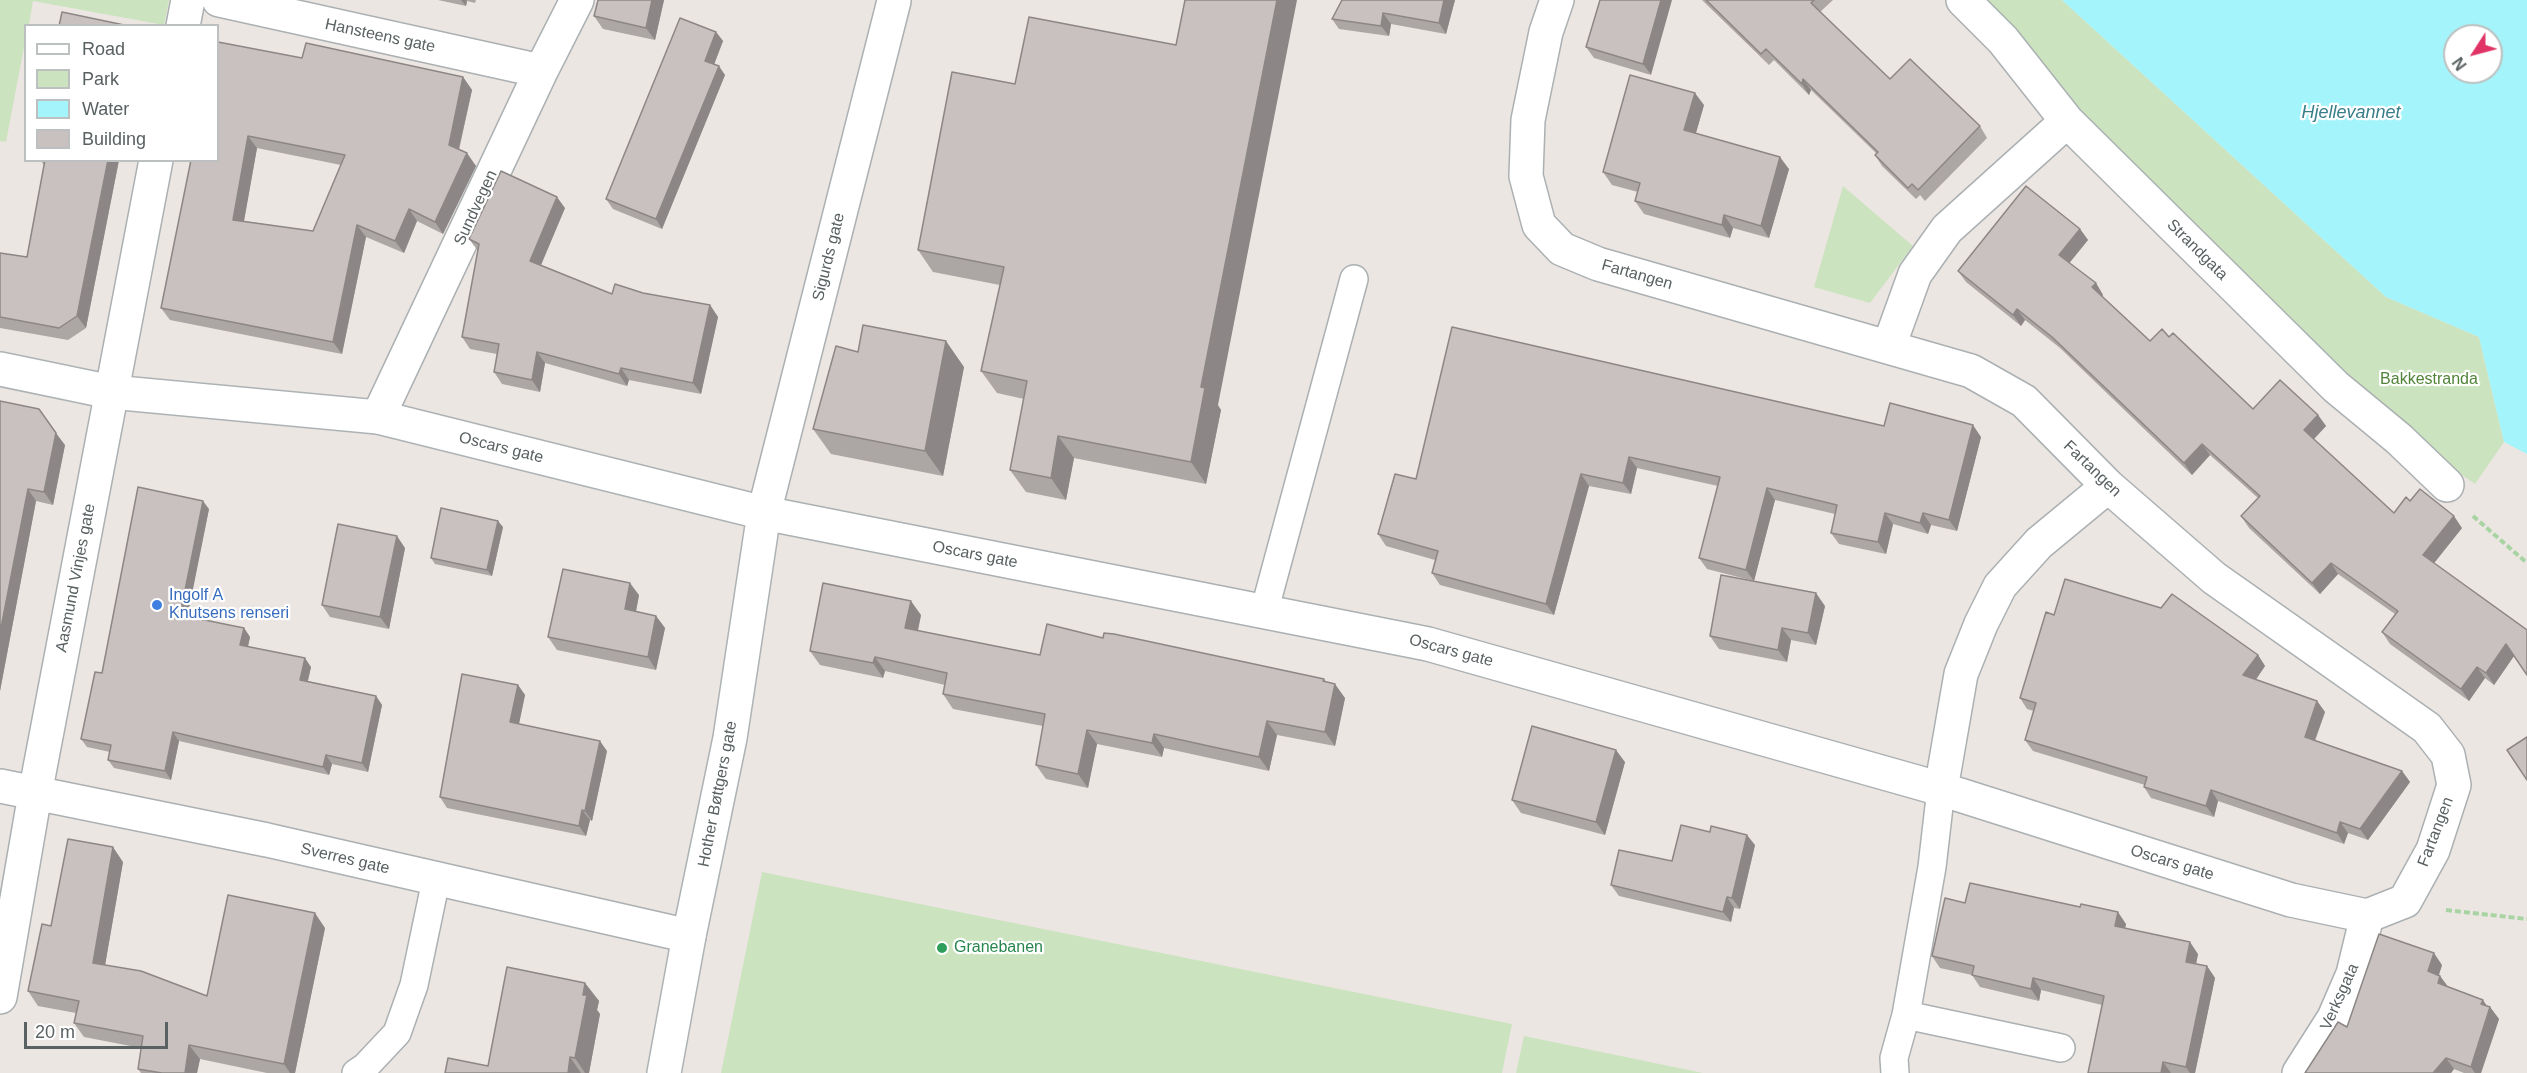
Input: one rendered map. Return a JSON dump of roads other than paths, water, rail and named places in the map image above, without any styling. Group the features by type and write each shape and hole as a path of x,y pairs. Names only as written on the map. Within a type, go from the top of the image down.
{"street":[{"path":"183,24 188,0"},
{"name":"Hansteens gate","path":"219,0 541,71"},
{"name":"Sundvegen","path":"378,417 541,71 578,0"},
{"name":"Sigurds gate","path":"764,513 894,0"},
{"name":"Fartangen","path":"1557,0 1546,32 1528,120 1526,176 1539,225 1562,249 1598,264 1971,371 2024,401 2108,486 2214,578 2427,728 2448,755 2454,785 2433,850 2405,901 2367,916"},
{"name":"Strandgata","path":"1963,0 2003,40 2067,121 2336,387 2399,439 2447,485"},
{"path":"1889,346 1915,274 1947,229 2067,121"},
{"name":"Aasmund Vinjes gate","path":"0,997 35,794 156,162"},
{"name":"Oscars gate","path":"0,369 111,392 378,417 764,513 1428,644 1941,789 2291,900 2367,916"},
{"path":"1941,789 1961,674 1981,624 2000,586 2039,543 2108,486"},
{"name":"Hother Bøttgers gate","path":"664,1073 689,936 730,738 764,513"},
{"name":"Sverres gate","path":"0,786 267,840 689,936"},
{"name":"Verksgata","path":"2299,1073 2334,1018 2354,974 2367,916"}],"lane":[{"path":"1264,612 1354,279"},
{"path":"1895,1073 1894,1058 1906,1015 1932,867 1941,789"},
{"path":"356,1073 365,1067 398,1033 414,985 436,880"},
{"path":"1906,1015 2061,1048"}],"water":[{"name":"Hjellevannet","path":"2062,0 2527,0 2527,454 2504,442 2479,337 2386,297"}],"place":[{"name":"Ingolf A Knutsens renseri","path":"157,605"},
{"name":"Granebanen","path":"942,948"}],"park label":[{"name":"Bakkestranda","path":"2429,380"}]}
